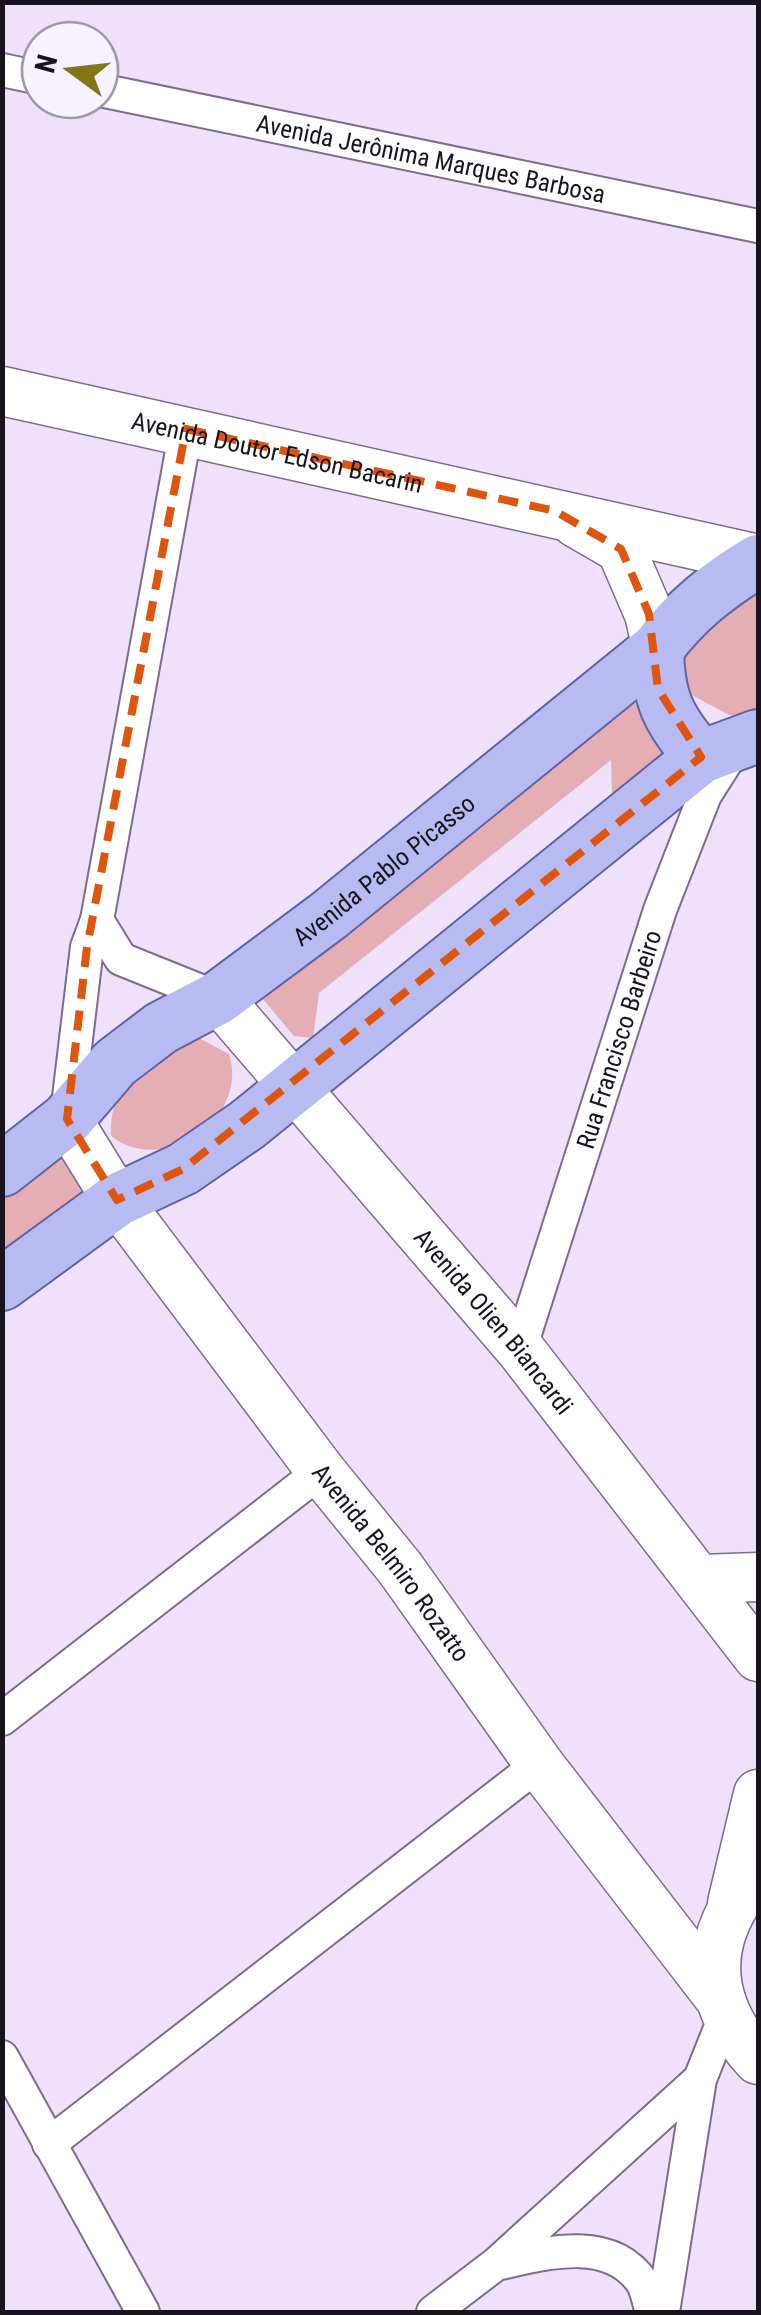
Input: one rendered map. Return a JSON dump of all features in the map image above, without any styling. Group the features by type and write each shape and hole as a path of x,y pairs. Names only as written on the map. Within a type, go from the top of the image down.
{"main road":[{"name":"Avenida Pablo Picasso","path":"2,1170 67,1119 115,1063 161,1028 218,998 328,916 657,649 684,613 714,588 758,560"},
{"path":"657,649 658,689 676,729 733,745"},
{"path":"2,1284 117,1200 183,1169 296,1086 733,745"}],"street":[{"name":"Avenida Jerônima Marques Barbosa","path":"120,94 758,226"},
{"name":"Avenida Doutor Edson Bacarin","path":"2,391 186,428 758,560"},
{"path":"67,1119 88,948 97,920 186,428"},
{"name":"Avenida Doutor Edson Bacarin","path":"555,511 621,549 648,614 657,649"},
{"name":"Rua Francisco Barbeiro","path":"520,1349 660,910 706,796 733,745"},
{"path":"97,920 121,959 218,998"},
{"name":"Avenida Olien Biancardi","path":"218,998 520,1349 758,1657"},
{"name":"Avenida Belmiro Rozatto","path":"67,1119 117,1200 400,1568 539,1764 724,2007 758,2060"},
{"path":"2,1719 322,1471"},
{"path":"700,1579 758,1577"},
{"path":"49,2144 539,1764"},
{"path":"662,2312 700,2079 724,2007 716,1967 720,1933 746,1888 758,1794"},
{"path":"2,2058 144,2312"},
{"path":"433,2312 496,2264 700,2079"},
{"path":"496,2264 556,2251 586,2250 620,2264 642,2282 652,2312"}],"highlighted area":[{"path":"186,429 555,511 621,549 649,614 658,689 701,757 183,1169 117,1200 67,1119 87,947"}],"shaded area":[{"path":"758,593 758,716 729,715 688,693 682,673 683,656 707,618 732,601"},
{"path":"634,702 675,751 612,795 611,760 319,993 313,1038 294,1036 257,992 438,858"},
{"path":"197,1037 229,1054 232,1078 227,1100 214,1119 197,1135 154,1150 132,1147 111,1136 112,1116 125,1085 149,1062"},
{"path":"69,1146 95,1188 3,1256 3,1200"}]}
